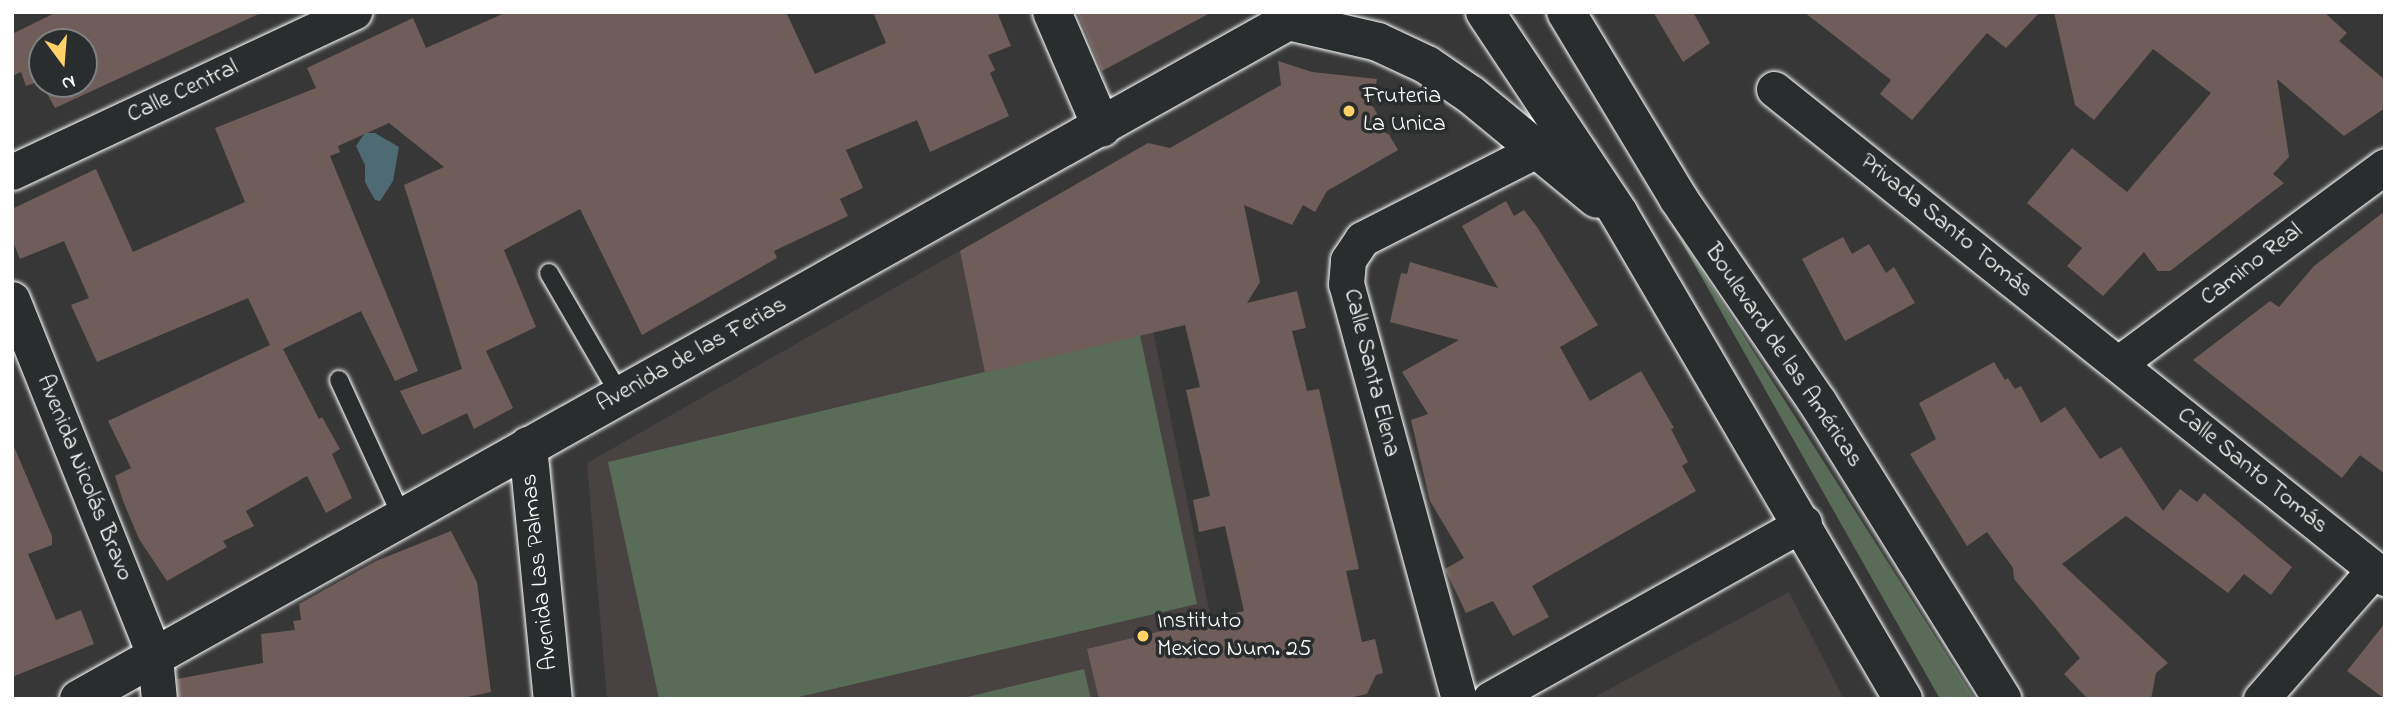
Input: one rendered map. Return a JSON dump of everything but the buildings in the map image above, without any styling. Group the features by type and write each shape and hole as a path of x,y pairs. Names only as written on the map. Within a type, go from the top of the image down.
{"main road":[{"path":"1052,12 1102,128"},
{"path":"1485,12 1619,214 1804,523 1903,699"},
{"name":"Boulevard de las Américas","path":"1566,12 1678,198 1818,403 2002,699"},
{"path":"1595,12 1620,101"},
{"path":"1296,17 1378,41 1427,65 1619,214"},
{"name":"Avenida de las Ferias","path":"79,699 1296,17"},
{"name":"Avenida Las Palmas","path":"528,446 553,699"}],"street":[{"name":"Calle Central","path":"12,172 354,12"},
{"name":"Privada Santo Tomás","path":"1774,89 2119,363"},
{"name":"Calle Santa Elena","path":"1459,699 1346,284 1348,260 1362,239 1537,150"},
{"name":"Camino Real","path":"2119,363 2385,166"},
{"name":"Avenida Nicolás Bravo","path":"12,299 155,657 159,699"},
{"name":"Calle Santo Tomás","path":"2119,363 2379,574"},
{"path":"1490,699 1804,523"},
{"path":"2261,699 2379,574"}],"lane":[{"path":"549,273 620,395"},
{"path":"340,380 402,517"}],"shaded area":[{"path":"1119,160 1227,699 607,699 587,463"},
{"path":"1789,592 1844,699 1591,699"}],"green space":[{"path":"1667,216 1975,699 1940,699"},
{"path":"1140,335 1197,604 790,699 659,699 608,462"},
{"path":"1084,669 1091,699 959,699"}],"water":[{"path":"365,133 375,133 399,147 393,181 380,201 375,200 365,182 365,165 356,146"}],"place":[{"name":"Fruteria La Unica","path":"1349,111"},
{"name":"Instituto Mexico Num. 25","path":"1143,636"}]}
